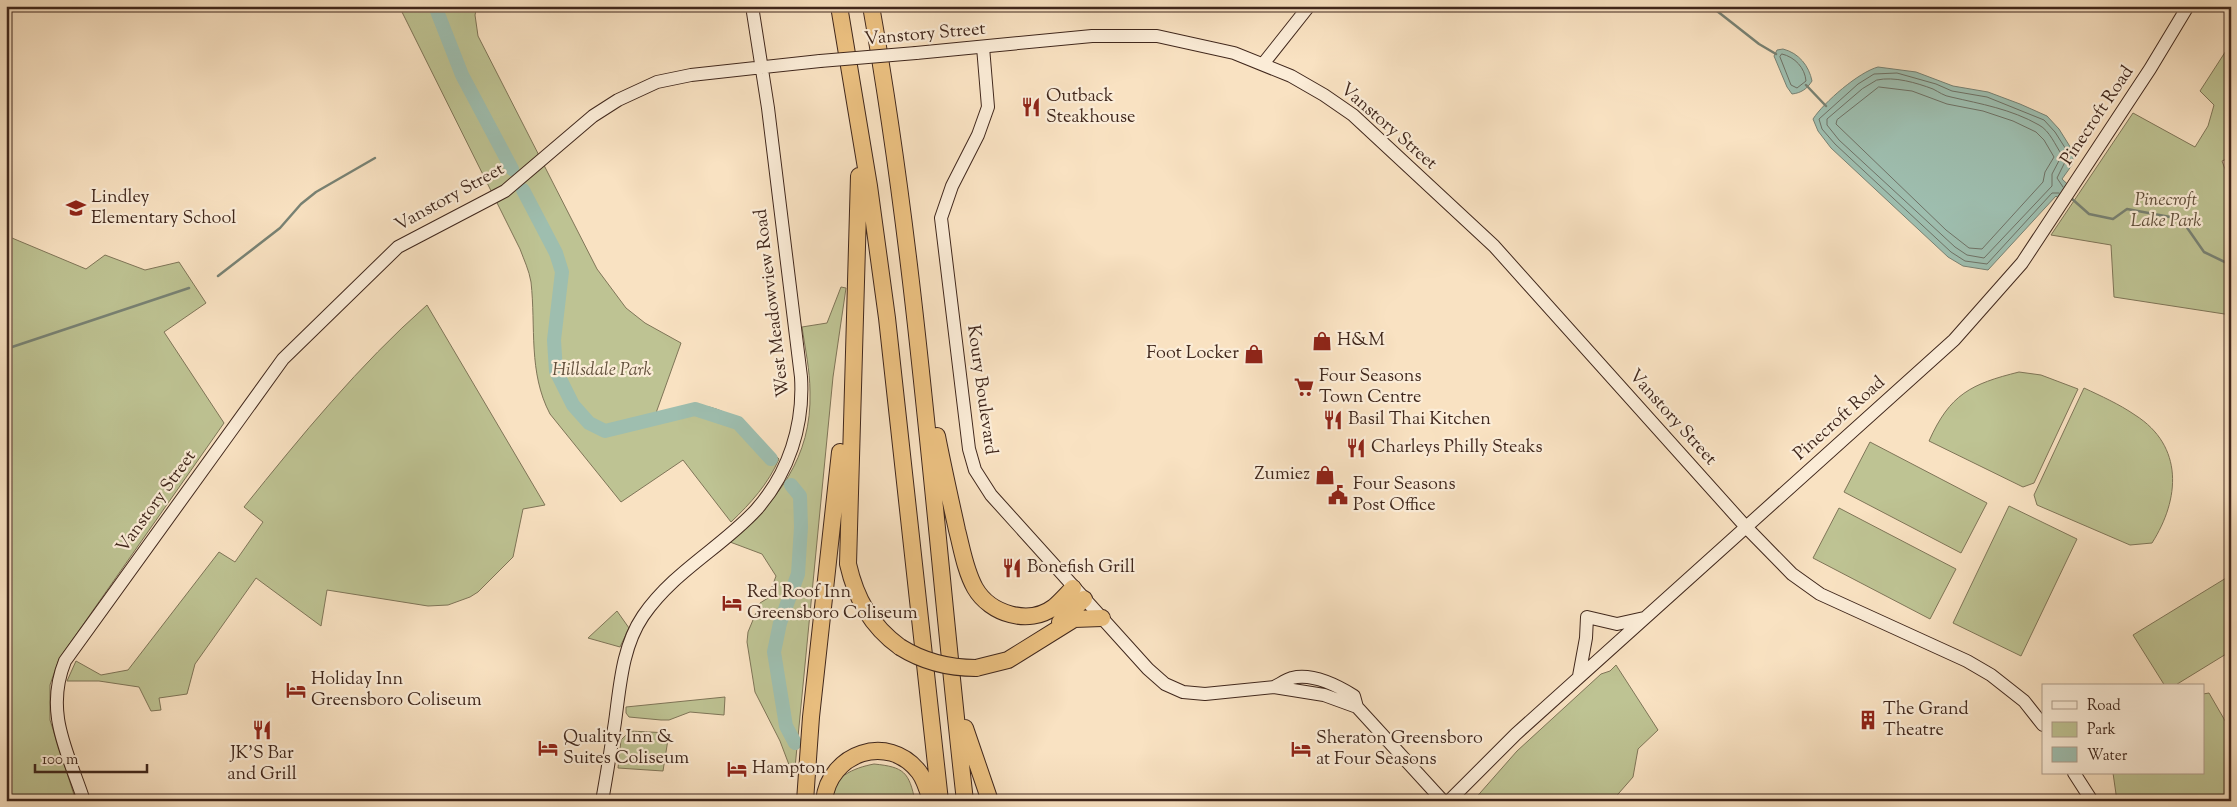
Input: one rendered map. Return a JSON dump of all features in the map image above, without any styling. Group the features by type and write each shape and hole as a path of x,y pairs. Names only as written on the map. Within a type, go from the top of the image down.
{"highway":[{"path":"840,6 886,318 940,801"},
{"path":"871,6 884,80 916,330 965,801"},
{"path":"860,134 848,564 852,585 867,615 888,638 922,659 940,664 976,668 1008,660 1024,653 1074,619 1102,618"},
{"path":"805,801 811,717 855,316"},
{"path":"916,330 957,530 968,572 976,589 999,611 1022,616 1033,616 1079,594"},
{"path":"1048,635 1079,594"},
{"path":"950,667 966,735 990,801"},
{"path":"824,801 826,789 840,766 862,752 874,750 898,755 909,762 920,773 930,801"}],"street":[{"name":"West Meadowview Road","path":"602,801 622,670 639,623 673,581 756,510 777,483 788,460 800,419 803,399 802,377 762,66 752,6"},
{"path":"1263,64 1308,6"},
{"name":"Pinecroft Road","path":"1449,801 1516,734 1579,676 1954,340 2013,274 2075,182 2188,6"},
{"name":"Vanstory Street","path":"84,801 56,713 56,692 65,661 283,359 398,247 505,191 573,131 618,100 657,82 691,75 762,66 983,48 1092,36 1140,35 1206,45 1263,64 1291,76 1352,115 1494,246 1746,527 1792,574 1820,594 1967,661 1991,675 2024,701 2042,724"},
{"name":"Koury Boulevard","path":"983,48 988,107 978,135 952,186 941,218 969,448 975,470 990,495 1148,669 1165,684 1183,692 1205,694 1274,687 1324,695 1357,707 1444,801"},
{"path":"1579,676 1586,638 1587,617 1617,624 1645,618"},
{"path":"2075,774 2092,801"}],"green space":[{"name":"Hillsdale Park","path":"399,6 477,6 475,15 478,36 597,269 626,308 645,323 681,343 656,413 691,406 717,409 740,422 779,459 770,477 758,493 731,522 683,460 621,502 550,414 538,382 529,273 520,249"},
{"name":"Pinecroft Lake Park","path":"2231,43 2231,157 2222,161 2231,185 2231,315 2114,297 2111,245 2051,235 2133,113 2195,147 2208,126 2214,105 2200,91"},
{"path":"12,238 86,269 105,255 145,270 179,262 206,303 164,332 224,423 59,659 50,685 50,720 76,801 6,801 6,245"},
{"path":"841,287 846,288 833,377 794,778 780,741 755,692 747,642 748,632 760,603 768,598 776,576 762,554 730,542 763,511 788,476 798,458 805,438 809,416 810,392 802,327 827,323"},
{"path":"427,305 545,505 523,509 513,557 478,592 448,605 428,606 327,590 321,626 256,578 195,664 187,694 159,698 161,710 151,711 139,687 99,681 67,681 76,661 101,675 128,670 219,552 235,562 263,522 244,507 354,377"},
{"path":"2019,372 2041,375 2078,389 2034,483 2023,487 1929,441 1945,412 1964,393 1988,381"},
{"path":"2084,388 2110,400 2135,415 2151,428 2162,442 2169,458 2172,474 2172,491 2168,509 2152,543 2130,545 2037,505 2034,495"},
{"path":"1870,442 1987,503 1961,553 1844,492"},
{"path":"2009,506 2077,539 2021,656 1953,623"},
{"path":"1839,508 1956,569 1930,619 1813,558"},
{"path":"2231,575 2231,651 2177,684 2164,684 2133,635"},
{"path":"617,611 629,628 620,647 588,638"},
{"path":"1616,665 1658,730 1638,749 1633,777 1612,801 1473,801 1517,751 1601,674 1610,671"},
{"path":"2209,693 2231,731 2231,793 2228,801 2117,801 2113,774 2204,774 2204,694"},
{"path":"725,697 724,715 690,712 669,720 661,720 629,717 626,713 626,707"},
{"path":"630,731 669,733 663,771 618,768 621,740"},
{"path":"874,764 899,769 904,773 910,783 915,801 828,801 834,786 845,775 851,771"}],"water":[{"path":"1783,49 1798,57 1806,65 1811,75 1812,81 1810,84 1798,93 1792,94 1787,87 1774,56 1777,50"},
{"path":"1878,67 1916,72 1953,86 1988,92 2047,116 2059,129 2074,153 2072,165 2062,179 2076,192 2066,207 2056,196 1988,270 1963,266 1948,257 1831,148 1818,131 1813,119 1842,88 1861,75"}],"waterway":[{"path":"435,6 462,75 512,169"},
{"path":"1717,11 1759,44 1776,54"},
{"path":"1806,85 1826,106"},
{"path":"218,276 280,228 301,204 316,192 375,158"},
{"path":"523,190 556,253 562,272 554,340 556,371 573,405 589,423 605,431 695,409 738,423 771,459"},
{"path":"2071,198 2089,214 2113,219 2127,209 2181,219 2204,252 2231,265"},
{"path":"6,349 189,288"},
{"path":"791,485 800,496 801,527 798,574 780,623 774,652 786,726 795,743"}],"place":[{"name":"Outback Steakhouse","path":"1031,107"},
{"name":"Lindley Elementary School","path":"76,208"},
{"name":"H&M","path":"1322,341"},
{"name":"Foot Locker","path":"1254,354"},
{"name":"Four Seasons Town Centre","path":"1304,387"},
{"name":"Basil Thai Kitchen","path":"1333,420"},
{"name":"Charleys Philly Steaks","path":"1356,448"},
{"name":"Zumiez","path":"1325,475"},
{"name":"Four Seasons Post Office","path":"1338,495"},
{"name":"Bonefish Grill","path":"1012,568"},
{"name":"Red Roof Inn Greensboro Coliseum","path":"732,603"},
{"name":"Holiday Inn Greensboro Coliseum","path":"296,690"},
{"name":"The Grand Theatre","path":"1868,720"},
{"name":"JK'S Bar and Grill","path":"262,730"},
{"name":"Quality Inn & Suites Coliseum","path":"548,748"},
{"name":"Sheraton Greensboro at Four Seasons","path":"1301,749"},
{"name":"Hampton","path":"737,769"}]}
